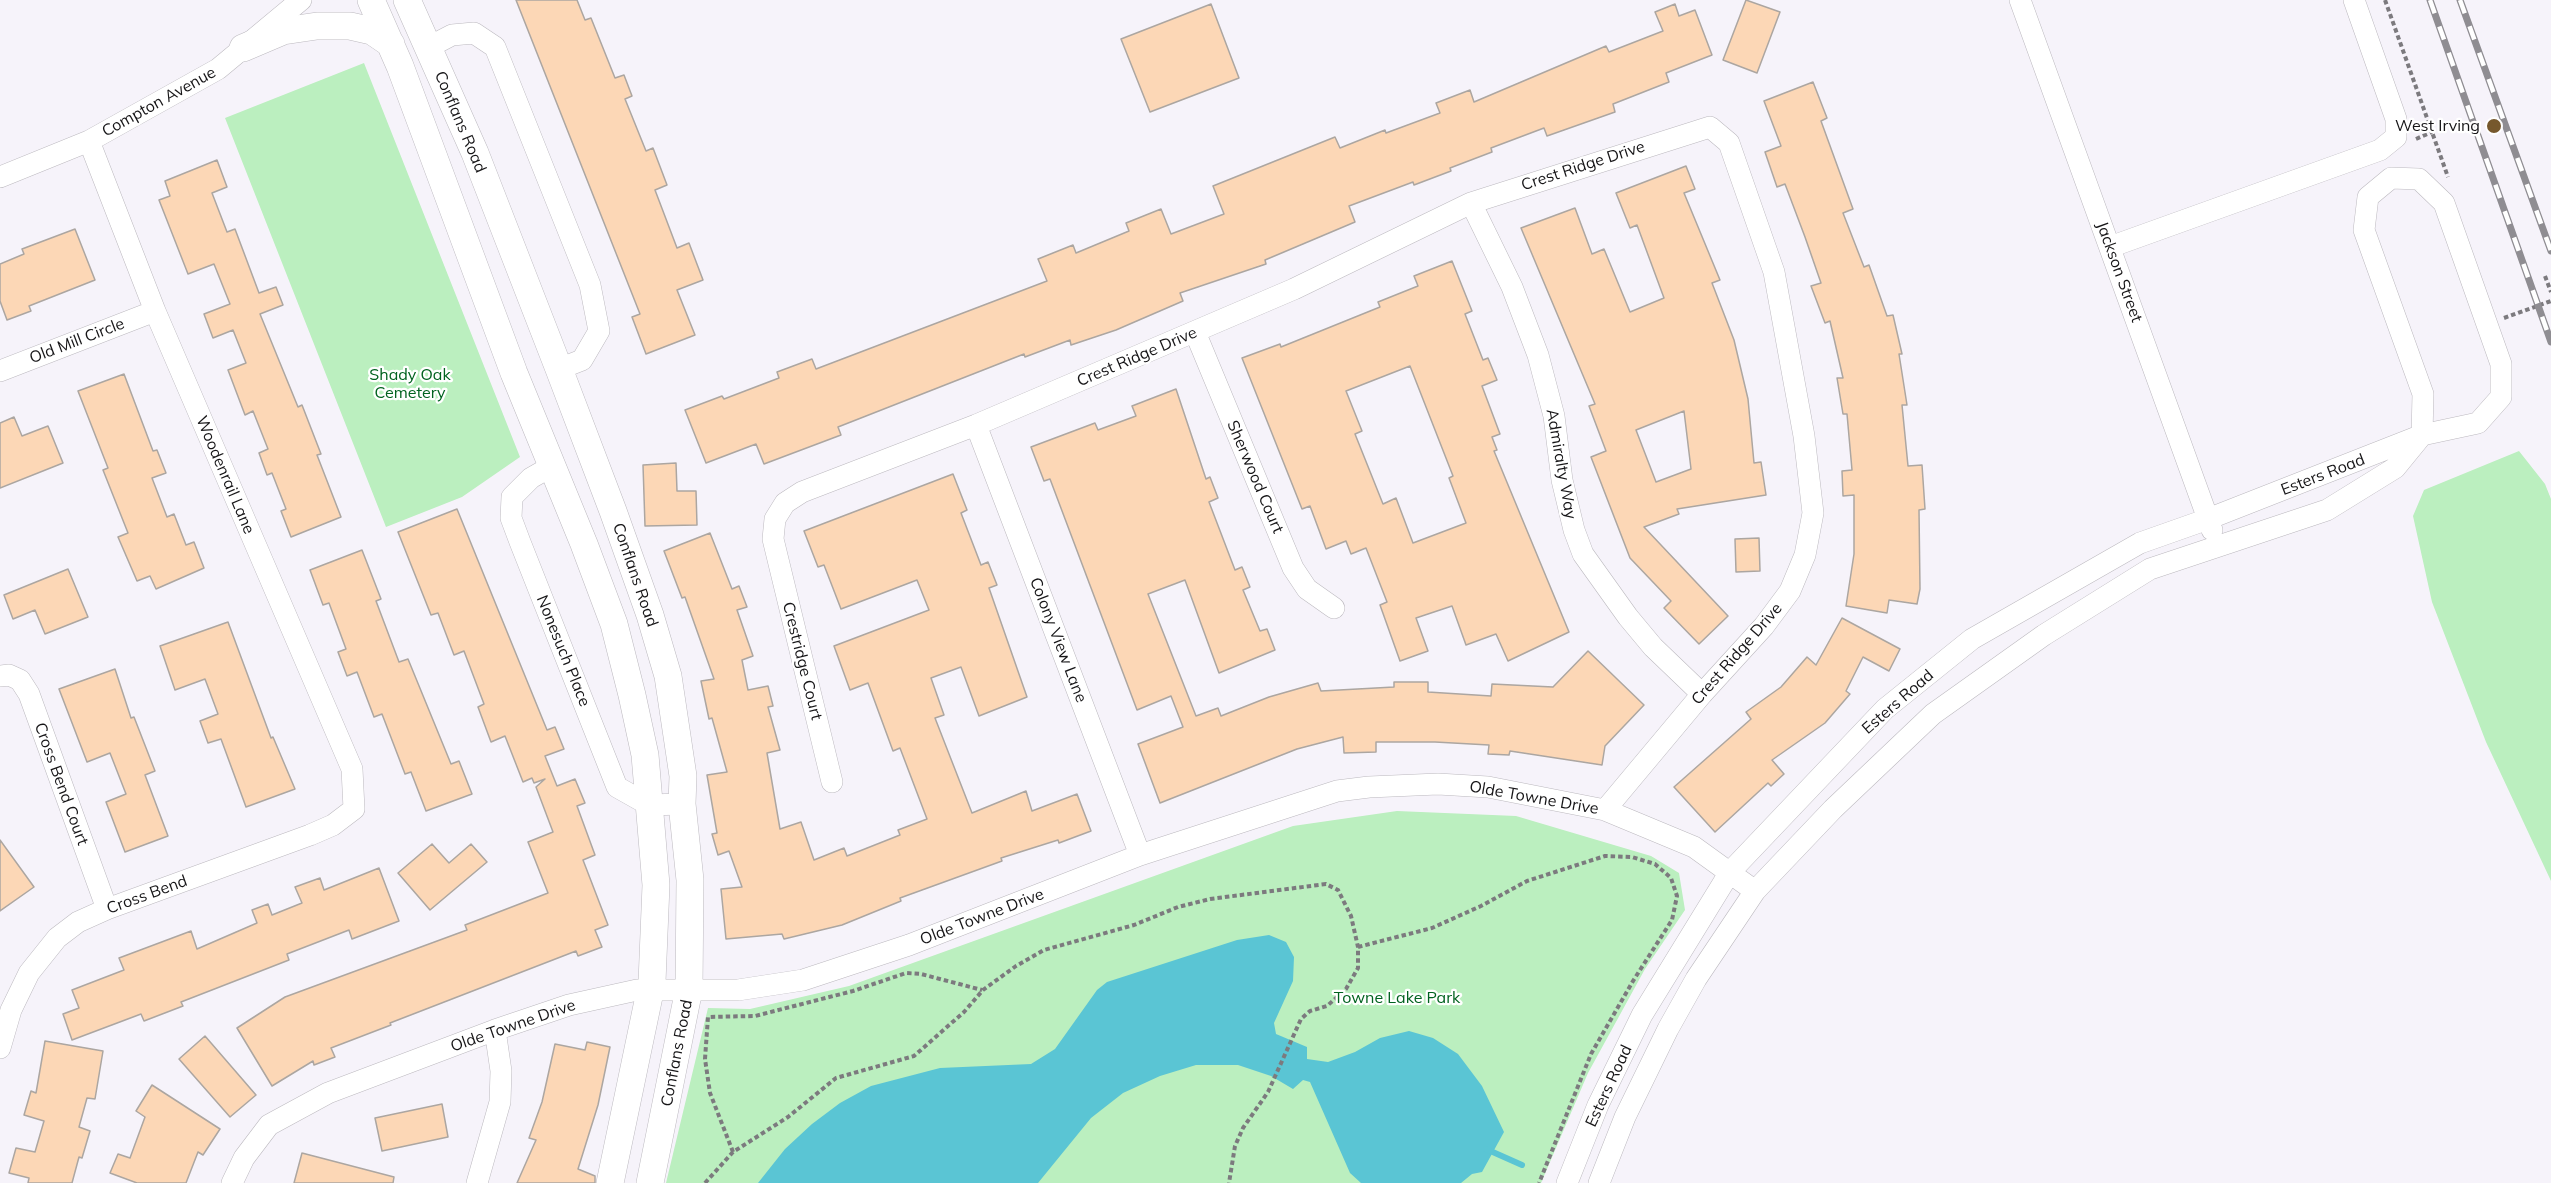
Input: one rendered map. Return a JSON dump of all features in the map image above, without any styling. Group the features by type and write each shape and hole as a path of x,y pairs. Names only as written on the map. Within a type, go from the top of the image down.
{"main road":[{"name":"Conflans Road","path":"372,0 391,44 505,351 614,624 645,755 656,885 650,990 610,1183"},
{"name":"Conflans Road","path":"407,0 475,153 559,369 617,521 668,676 683,776 682,804 690,880 689,989 650,1183"},
{"path":"243,48 283,31 317,26 350,26 372,31 391,44"}],"street":[{"name":"Compton Avenue","path":"0,177 89,141 218,69 301,0"},
{"name":"Jackson Street","path":"2020,0 2217,545"},
{"path":"2110,247 2380,150 2396,137 2396,119 2354,0"},
{"path":"429,47 452,35 474,33 495,47 590,285 599,332 582,360 559,369"},
{"name":"Crest Ridge Drive","path":"773,539 775,519 785,503 802,492 976,425 1195,332 1294,289 1471,203 1710,127 1729,143 1774,272 1804,436 1813,513 1805,555 1790,591 1764,626 1702,694 1605,810"},
{"name":"Woodenrail Lane","path":"89,141 155,310 351,769 354,809"},
{"name":"Esters Road","path":"1567,1183 1598,1105 1642,1015 1730,872 1885,709 1972,639 2140,543 2208,519 2422,435 2478,423 2501,397 2501,364 2444,203 2419,179 2391,178 2368,197 2364,230 2423,394 2422,435 2395,468 2327,510 2150,569 2044,635 1933,714 1833,809 1755,891 1696,979 1668,1029 1625,1117 1599,1183"},
{"name":"Admiralty Way","path":"1471,203 1512,287 1538,356 1554,416 1562,480 1574,530 1583,554 1634,624 1702,694"},
{"name":"Old Mill Circle","path":"0,371 155,310"},
{"name":"Sherwood Court","path":"1195,332 1293,568 1306,589 1334,608"},
{"name":"Colony View Lane","path":"976,425 1140,855"},
{"name":"Nonesuch Place","path":"552,466 531,478 512,498 511,518 618,787 649,805"},
{"name":"Crestridge Court","path":"773,539 832,782"},
{"name":"Cross Bend Court","path":"0,676 9,675 20,680 29,694 107,909"},
{"name":"Olde Towne Drive","path":"232,1183 244,1158 269,1125 328,1093 495,1030 569,1005 637,990 738,990 802,980 909,945 1140,855 1316,797 1370,787 1438,784 1488,787 1605,810 1694,847 1755,891"},
{"path":"649,805 682,804"},
{"name":"Cross Bend","path":"0,1048 11,1010 29,973 57,938 78,922 107,909 310,836 333,825 354,809"},
{"path":"477,1183 500,1101 501,1071 495,1030"}],"path":[{"path":"2545,276 2551,292"},
{"path":"1358,947 1432,928 1481,906 1527,880 1605,856 1632,857 1655,864 1671,878 1677,896 1672,920 1633,981 1591,1054 1539,1183"},
{"path":"705,1183 733,1152 788,1117 836,1078 914,1056 964,1012 983,990 1016,966 1044,950 1134,925 1178,908 1210,899 1326,884 1338,890 1351,916 1358,947 1358,968 1346,989 1327,1006 1310,1011 1301,1019 1268,1092 1243,1128 1235,1146 1229,1183"},
{"path":"733,1152 710,1093 705,1059 708,1017 755,1016 853,991 906,973 983,990"}],"green space":[{"name":"Shady Oak Cemetery","path":"364,63 520,457 462,497 386,527 225,118"},
{"path":"2519,451 2545,484 2551,499 2551,881 2486,742 2432,602 2413,516 2424,490"},
{"name":"Towne Lake Park","path":"1397,811 1516,816 1651,856 1679,873 1685,910 1645,969 1588,1073 1541,1183 666,1183 708,1008 750,1009 849,986 1293,826"}],"water":[{"path":"1269,935 1286,942 1294,957 1293,981 1274,1023 1276,1034 1307,1047 1307,1059 1328,1062 1355,1052 1380,1038 1409,1031 1433,1038 1458,1054 1482,1086 1504,1132 1482,1172 1472,1174 1461,1183 1361,1183 1350,1173 1310,1082 1303,1080 1293,1089 1271,1076 1238,1065 1196,1065 1160,1076 1123,1093 1091,1118 1038,1183 758,1183 785,1149 812,1124 840,1103 871,1086 940,1068 1031,1064 1055,1049 1097,990 1107,982 1237,940"}],"building":[{"path":"516,0 577,0 585,20 591,18 615,78 624,75 632,96 625,99 646,151 653,148 667,185 655,190 677,248 689,243 703,280 677,290 695,335 646,354 632,317 640,314"},
{"path":"1746,0 1780,12 1757,73 1723,60"},
{"path":"1211,4 1239,78 1150,112 1121,39"},
{"path":"1675,4 1679,16 1695,10 1712,55 1666,73 1669,82 1613,104 1615,112 1547,136 1544,128 1491,148 1492,152 1450,168 1451,171 1414,185 1413,182 1349,206 1355,222 1265,260 1266,264 1180,293 1183,301 1116,330 1071,345 1070,340 1025,357 1024,354 838,427 841,435 764,464 756,444 706,463 685,410 722,396 724,399 779,378 777,372 812,359 816,369 1047,281 1038,259 1073,245 1076,253 1129,231 1126,223 1161,209 1171,234 1224,214 1213,186 1335,137 1340,148 1385,130 1386,133 1440,113 1436,103 1470,90 1474,102 1606,46 1609,52 1663,31 1655,12"},
{"path":"1813,82 1827,118 1821,121 1853,209 1843,213 1864,267 1869,265 1887,316 1893,315 1902,354 1899,354 1907,405 1902,405 1908,466 1922,465 1925,509 1919,510 1920,589 1917,604 1889,600 1887,613 1846,606 1854,554 1854,495 1843,496 1842,471 1852,470 1847,414 1843,414 1837,378 1843,378 1830,321 1825,323 1811,286 1821,283 1785,184 1777,187 1765,152 1781,146 1764,101"},
{"path":"217,160 227,187 212,193 227,232 235,229 259,293 276,287 283,305 260,314 298,407 302,405 321,454 317,455 341,517 291,537 281,511 286,509 272,473 267,475 259,453 268,449 253,411 245,415 228,370 246,363 233,330 213,338 204,314 230,304 214,264 188,274 159,200 170,196 165,181"},
{"path":"1686,166 1695,189 1684,193 1720,280 1712,283 1734,340 1748,399 1754,463 1761,462 1766,495 1677,509 1679,514 1644,527 1728,616 1699,644 1664,608 1671,601 1630,558 1591,457 1606,451 1589,406 1595,404 1521,228 1575,208 1592,254 1604,249 1630,312 1664,298 1637,225 1630,228 1616,193","holes":["1684,411 1691,469 1656,482 1636,430"]},
{"path":"75,229 95,280 29,306 31,311 7,320 0,301 0,264 24,254 22,249"},
{"path":"1452,261 1472,311 1465,314 1483,360 1488,358 1497,380 1482,386 1500,434 1492,437 1497,450 1494,451 1569,632 1508,661 1496,634 1466,645 1452,606 1416,618 1428,651 1400,661 1380,605 1387,602 1366,548 1351,554 1346,541 1326,549 1310,506 1302,509 1242,358 1280,344 1281,347 1380,307 1378,302 1418,286 1414,276","holes":["1410,366 1453,476 1449,478 1466,523 1413,543 1396,498 1383,504 1355,434 1362,431 1346,391"]},
{"path":"124,374 153,451 157,450 166,473 152,478 167,517 174,514 186,545 194,542 204,568 156,589 150,576 137,581 118,537 128,533 103,470 108,468 78,391"},
{"path":"1176,389 1206,479 1210,477 1218,498 1209,502 1235,570 1242,567 1250,587 1243,590 1260,631 1267,629 1275,650 1219,673 1185,580 1148,594 1196,716 1218,708 1221,716 1269,697 1318,683 1321,691 1394,687 1394,682 1428,682 1428,692 1491,696 1492,684 1553,687 1588,651 1644,705 1605,746 1602,765 1510,751 1509,755 1488,754 1489,745 1435,742 1376,742 1376,752 1344,753 1343,737 1297,749 1160,803 1138,744 1183,727 1171,696 1137,710 1050,479 1044,481 1031,447 1095,423 1098,430 1136,416 1132,406"},
{"path":"14,417 22,436 48,426 63,463 0,488 0,423"},
{"path":"676,463 677,491 696,491 697,525 645,526 643,465"},
{"path":"953,474 967,510 961,513 981,565 988,562 997,585 989,588 1027,697 979,716 961,667 931,678 944,715 935,718 972,813 1026,791 1032,811 1077,794 1091,831 1059,843 1058,840 1001,858 1002,861 900,898 901,901 842,925 784,939 782,934 726,939 721,889 742,887 729,851 718,855 712,834 717,833 707,775 727,772 712,718 709,719 701,681 714,679 685,597 682,598 664,551 710,533 732,589 739,586 747,607 737,610 753,656 742,660 748,690 768,686 773,706 768,707 780,750 767,753 780,829 801,822 814,860 844,848 847,856 900,835 898,830 927,819 900,748 893,751 868,683 850,690 834,646 929,610 917,580 841,609 824,565 818,567 804,531"},
{"path":"457,509 547,730 555,727 564,749 545,756 557,786 575,779 585,803 577,806 595,855 583,860 608,925 595,930 602,947 578,956 576,951 390,1023 391,1025 331,1048 335,1057 314,1065 313,1061 272,1086 237,1028 285,997 467,930 465,925 548,893 528,842 553,832 536,787 545,779 534,783 532,778 523,782 505,736 491,742 478,707 484,704 464,651 454,655 438,613 431,615 398,532"},
{"path":"1759,538 1760,571 1736,572 1735,539"},
{"path":"362,550 381,599 376,601 399,662 408,659 451,764 459,761 472,794 426,811 411,772 405,774 382,714 374,717 357,672 347,676 338,652 346,649 329,603 323,605 310,570"},
{"path":"68,569 88,617 45,634 35,610 13,619 4,595"},
{"path":"1842,618 1900,649 1889,671 1863,657 1846,691 1850,694 1825,723 1772,760 1784,774 1771,786 1768,783 1715,832 1674,787 1751,719 1746,712 1781,687 1807,657 1816,665"},
{"path":"228,622 271,738 273,737 295,789 246,807 221,739 208,743 200,721 218,714 205,679 175,690 160,646"},
{"path":"115,669 131,718 134,717 155,771 145,775 168,836 125,852 106,802 126,794 110,753 87,762 59,689"},
{"path":"0,840 34,887 0,911"},
{"path":"432,844 449,863 471,844 487,862 430,910 398,873"},
{"path":"379,868 399,921 352,939 349,930 287,954 289,960 181,1002 183,1006 144,1021 141,1014 72,1040 63,1014 79,1008 72,990 124,970 119,958 191,931 197,949 257,923 252,910 268,904 272,915 302,903 295,887 320,878 324,890"},
{"path":"205,1036 256,1095 230,1117 179,1059"},
{"path":"45,1041 103,1051 95,1099 87,1098 79,1127 90,1131 82,1158 79,1157 72,1183 28,1183 29,1178 9,1173 16,1148 35,1152 44,1121 24,1115 31,1091 36,1093"},
{"path":"587,1042 610,1047 598,1105 578,1169 595,1176 595,1183 517,1183 536,1140 529,1138 542,1102 555,1044 585,1050"},
{"path":"152,1085 220,1129 203,1155 198,1152 186,1183 137,1183 110,1173 118,1154 130,1158 145,1117 136,1111"},
{"path":"442,1104 448,1137 382,1151 375,1118"},
{"path":"302,1153 394,1177 393,1183 294,1183"}],"waterway":[{"path":"1486,1149 1522,1165"}],"railway":[{"path":"2430,0 2551,342"},
{"path":"2460,0 2551,251"}],"place":[{"name":"West Irving","path":"2494,126"}]}
